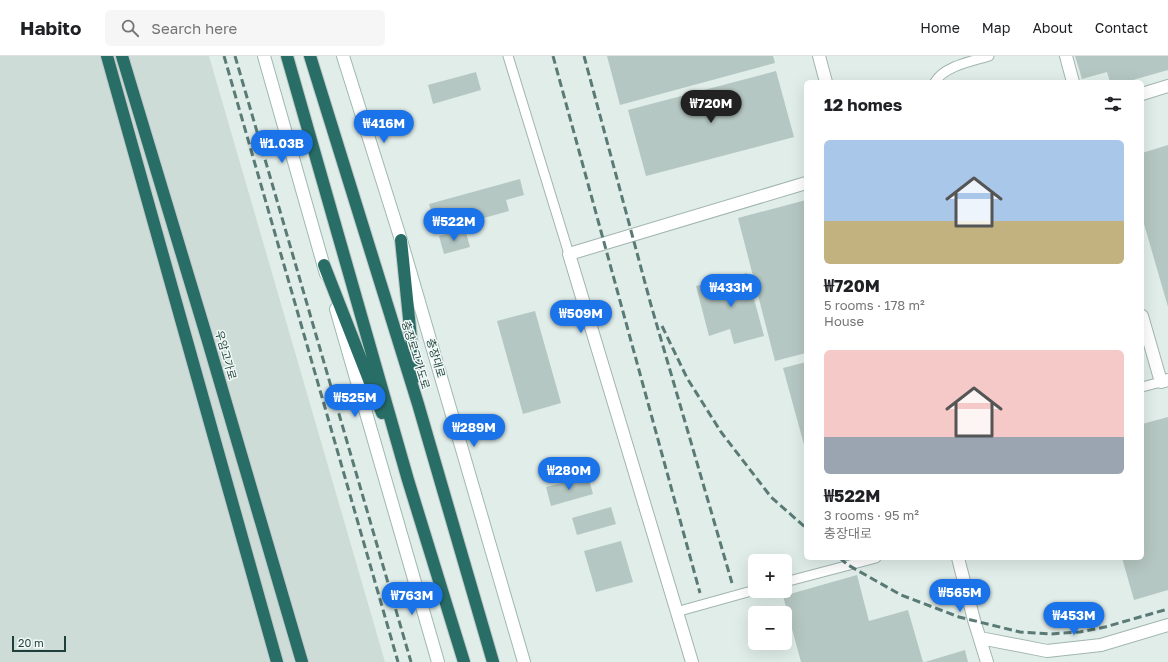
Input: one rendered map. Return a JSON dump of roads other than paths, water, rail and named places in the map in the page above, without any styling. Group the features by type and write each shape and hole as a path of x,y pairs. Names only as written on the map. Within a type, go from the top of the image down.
{"highway":[{"path":"107,56 277,662"},
{"name":"우암고가로","path":"122,56 208,338 302,662"},
{"path":"287,56 408,480 464,662"},
{"name":"충장로고가도로","path":"310,56 418,404 493,662"},
{"path":"401,240 418,404"},
{"path":"324,265 408,480"}],"main road":[{"path":"264,56 438,662"},
{"name":"충장대로","path":"343,56 401,240 524,662"},
{"path":"819,56 825,80"},
{"path":"1066,56 1073,80"},
{"path":"1144,93 1168,86"},
{"path":"692,662 569,254 804,184"},
{"path":"1144,322 1164,381"},
{"path":"959,560 987,662"},
{"path":"980,638 1047,651 1101,645 1168,625"}],"lane":[{"path":"508,56 569,254"},
{"path":"936,80 956,66 989,56"},
{"path":"1144,386 1164,381"},
{"path":"792,580 868,560"},
{"path":"676,612 748,592"}],"railway":[{"path":"224,56 398,662"},
{"path":"235,56 411,662"},
{"path":"553,56 700,593"},
{"path":"584,56 651,305 732,583"},
{"path":"662,326 687,378 721,432 771,497 804,526"},
{"path":"842,560 848,565 901,595 959,617 1020,632 1050,634 1080,632 1105,627 1168,609"}]}
